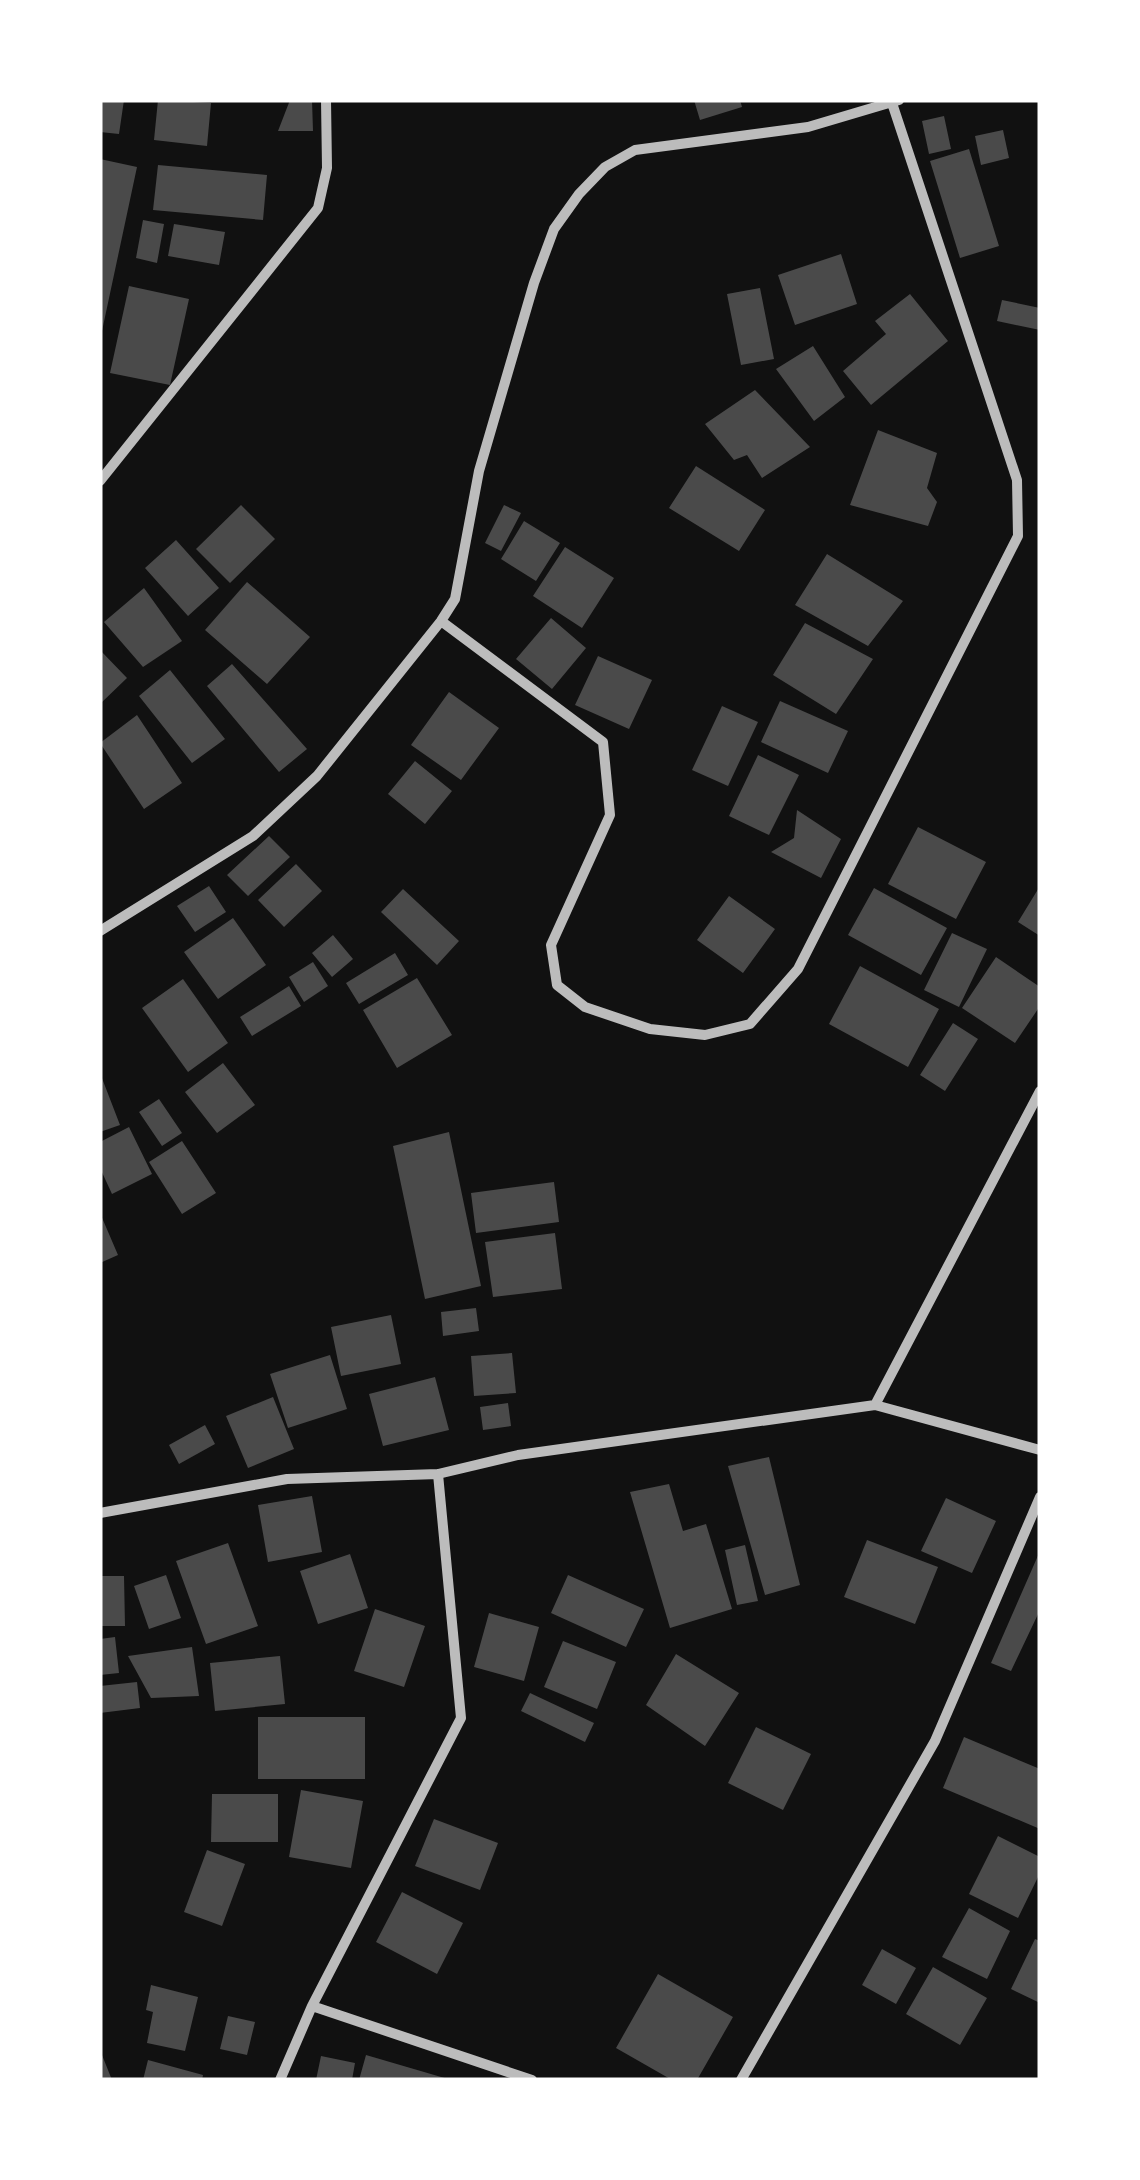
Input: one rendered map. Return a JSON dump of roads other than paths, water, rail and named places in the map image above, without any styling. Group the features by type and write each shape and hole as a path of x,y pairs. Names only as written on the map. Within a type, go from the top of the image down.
{"street":[{"path":"100,481 318,208 327,168 326,100"},
{"path":"100,930 253,836 316,776 441,621 455,598 479,470 534,283 554,228 578,194 606,167 635,150 808,127 895,102 1017,480 1018,536 798,969 750,1024 705,1035 650,1029 585,1007 557,985 551,945 610,815 603,742 441,621"},
{"path":"876,1405 1040,1091"},
{"path":"100,1513 287,1478 438,1474 518,1455 876,1405 1040,1450"},
{"path":"280,2080 312,2006 461,1718 438,1474"},
{"path":"741,2080 934,1741 1040,1497"},
{"path":"312,2006 532,2080"}]}
